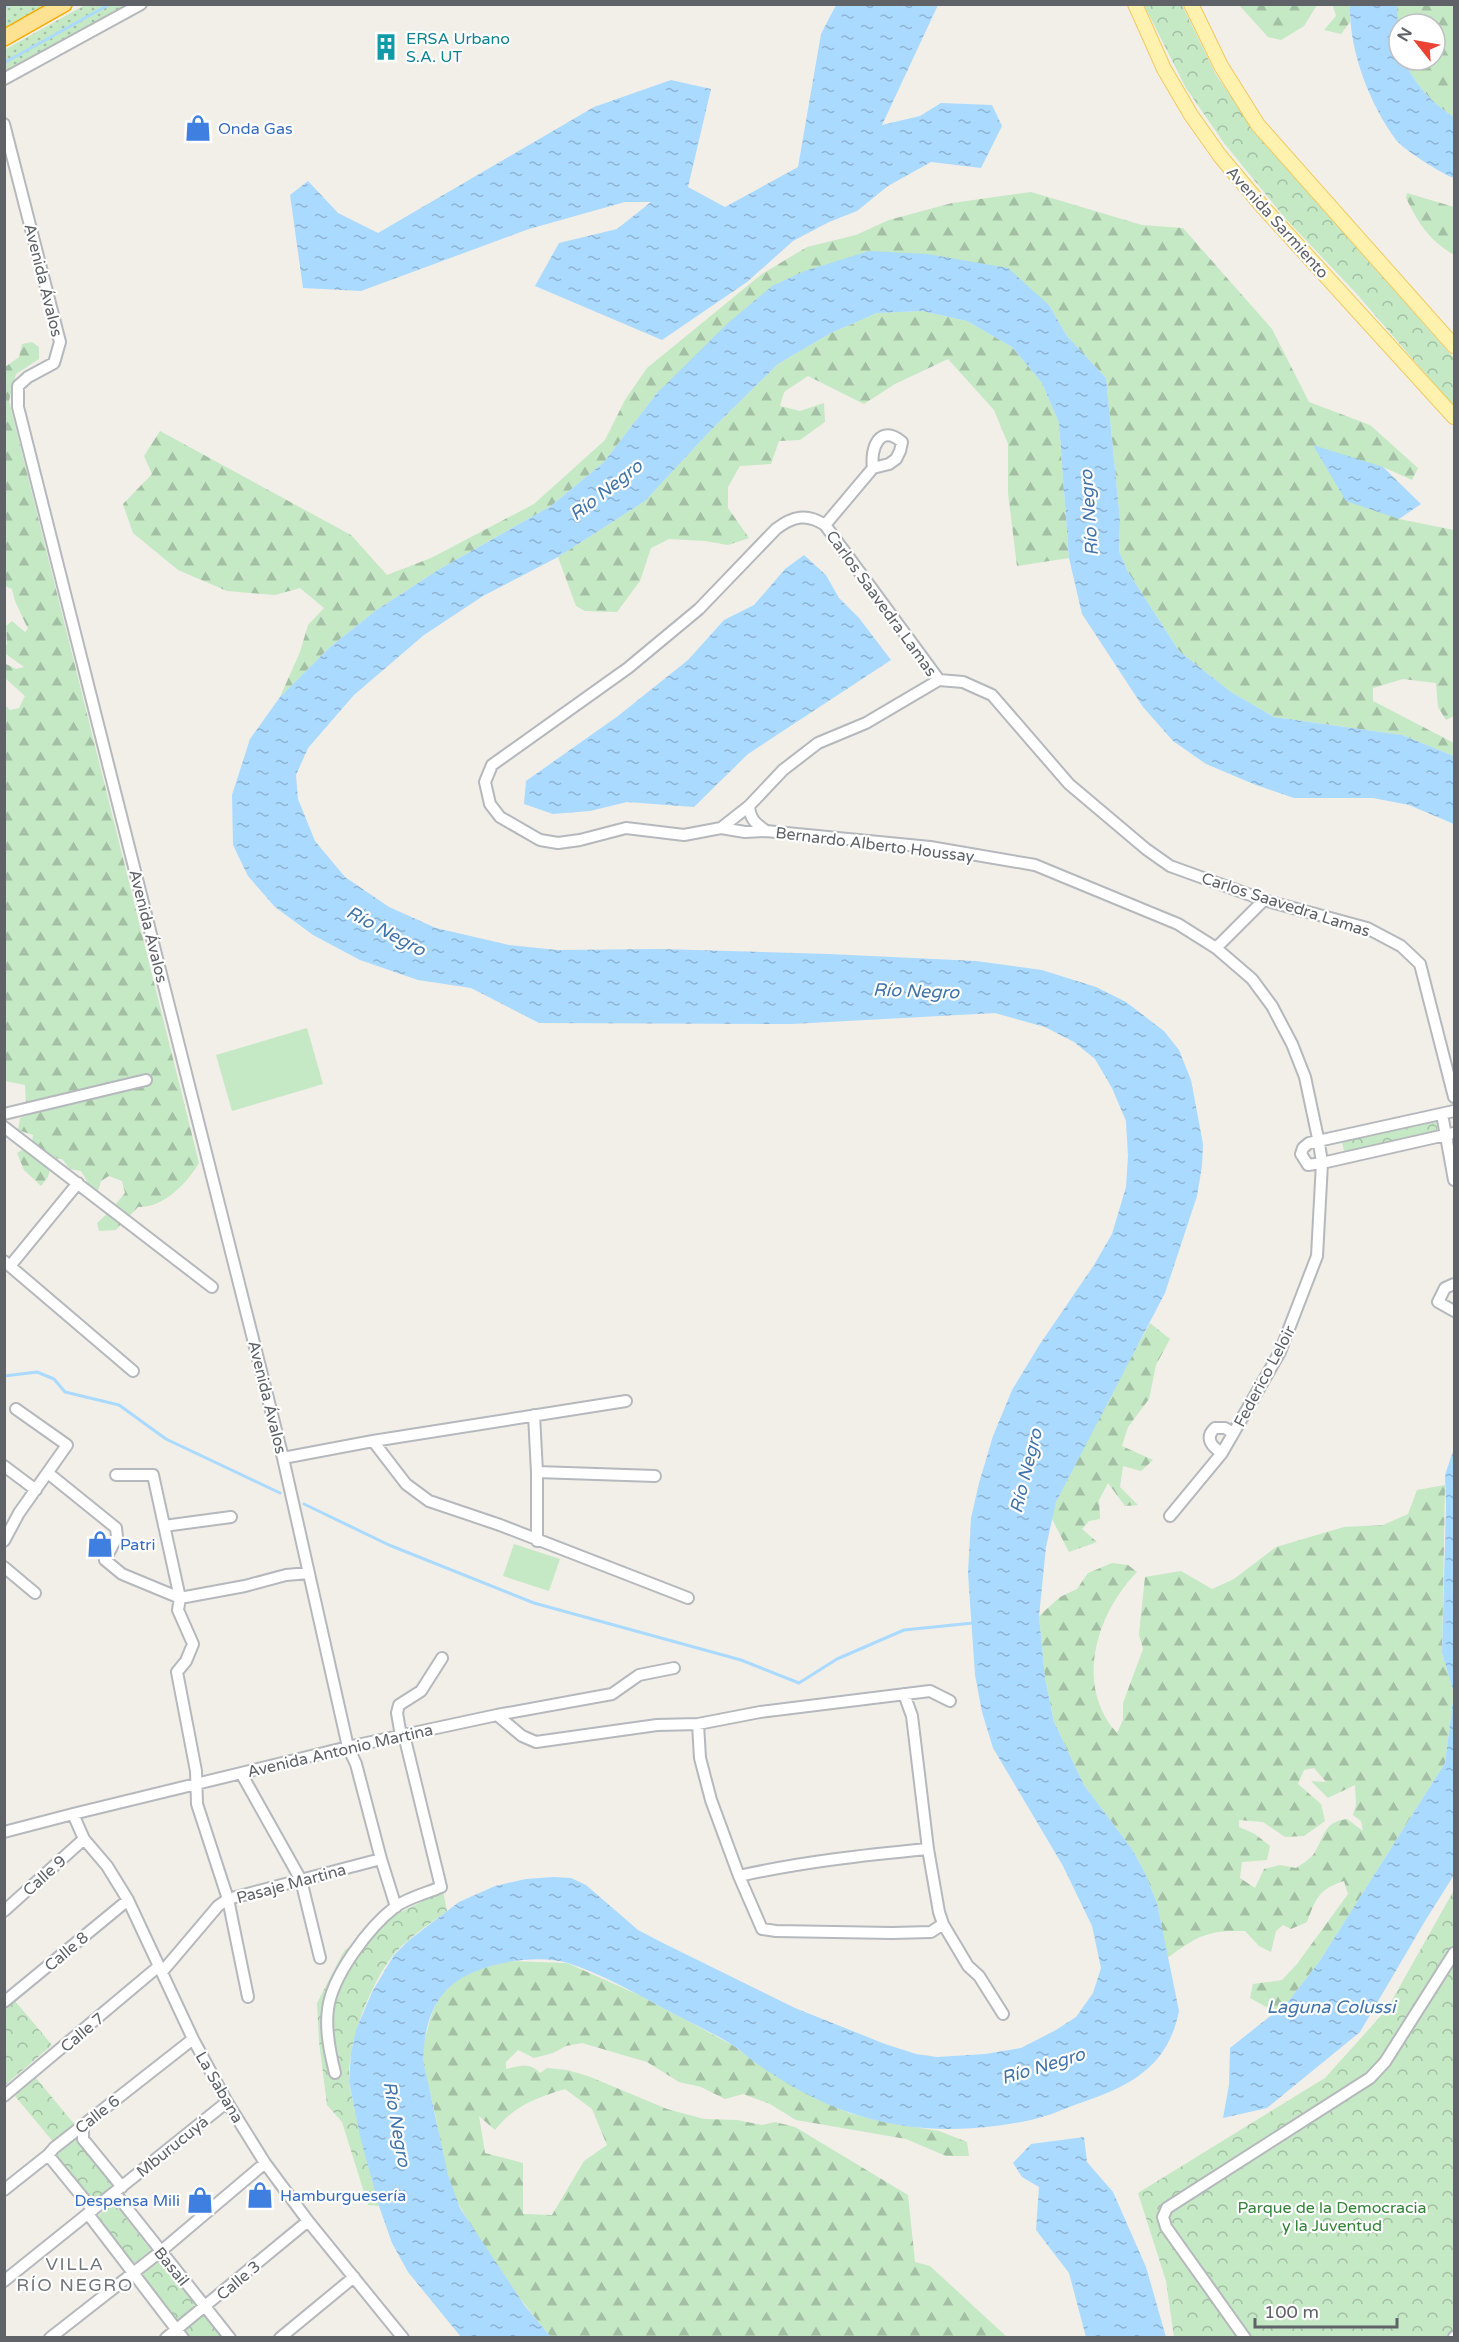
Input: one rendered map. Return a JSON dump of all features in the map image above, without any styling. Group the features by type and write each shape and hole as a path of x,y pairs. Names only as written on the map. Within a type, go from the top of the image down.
{"highway":[{"path":"4,38 64,4"}],"main road":[{"name":"Avenida Sarmiento","path":"1135,4 1164,69 1191,115 1220,156 1262,206 1455,417"},
{"path":"1191,4 1221,66 1258,125 1455,346"}],"street":[{"path":"4,79 141,4"},
{"name":"Avenida Ávalos","path":"4,124 60,342 54,363 28,377 18,386 18,407 283,1458 348,1747 356,1764 396,1906"},
{"path":"825,525 873,468"},
{"name":"Carlos Saavedra Lamas","path":"492,765 628,668 699,609 776,529 790,518 814,518 825,525 939,680 963,682 992,695 1068,784 1146,849 1170,866 1264,900 1366,928 1401,946 1420,964 1455,1098"},
{"path":"721,828 749,806 783,770 818,742 866,723 939,680"},
{"name":"Bernardo Alberto Houssay","path":"492,765 485,782 490,804 500,817 540,840 558,843 580,840 626,828 684,835 721,828 930,847 1035,865 1178,924 1216,948 1252,979 1272,1006 1293,1044 1305,1077 1319,1143"},
{"path":"749,806 753,821 766,831"},
{"path":"1216,948 1264,900"},
{"path":"4,1114 146,1080"},
{"path":"1450,1134 1308,1165 1301,1154 1303,1148 1309,1143 1319,1143 1455,1111"},
{"path":"1442,1114 1450,1134 1455,1180"},
{"path":"4,1127 212,1287"},
{"name":"Federico Leloir","path":"1170,1516 1222,1453 1280,1352 1299,1308 1317,1256 1322,1163 1319,1143"},
{"path":"78,1183 7,1264 133,1371"},
{"path":"1455,1284 1445,1288 1438,1302 1455,1311"},
{"path":"283,1458 373,1441 626,1401"},
{"path":"4,1541 19,1513 67,1445 16,1409"},
{"path":"534,1415 537,1541"},
{"name":"Federico Leloir","path":"1222,1453 1211,1444 1209,1438 1211,1431 1215,1428 1225,1428 1233,1433"},
{"path":"373,1441 406,1484 429,1501 500,1525 688,1598"},
{"path":"4,1466 36,1490"},
{"path":"537,1472 655,1476"},
{"path":"48,1473 116,1528 117,1537 105,1560 122,1574 180,1598 245,1586 286,1575 309,1573"},
{"path":"116,1475 153,1474 180,1598 178,1610 193,1644 186,1661 177,1672 196,1771 197,1804 228,1899 248,1997"},
{"path":"164,1526 231,1517"},
{"path":"4,1567 35,1593"},
{"path":"334,2073 329,2044 328,2008 341,1972 355,1950 396,1906 441,1887 397,1713 399,1705 421,1691 442,1658"},
{"name":"Avenida Antonio Martina","path":"4,1832 348,1747 497,1715 612,1694 639,1675 674,1668"},
{"path":"497,1715 522,1736 537,1742 657,1725 698,1724 760,1712 930,1691 950,1701"},
{"path":"904,1694 912,1716 928,1850 943,1924 968,1966 979,1976 1003,2014"},
{"path":"698,1724 702,1769 711,1800 739,1876 762,1929 932,1932 943,1924"},
{"path":"241,1773 301,1881 320,1958"},
{"name":"La Sabana","path":"73,1814 84,1839 107,1866 128,1900 193,2039 227,2102 265,2163 398,2336"},
{"name":"Calle 9","path":"4,1911 84,1839"},
{"path":"739,1876 775,1868 852,1857 928,1850"},
{"name":"Pasaje Martina","path":"161,1969 218,1906 228,1899 381,1859"},
{"name":"Calle 8","path":"4,2002 128,1900"},
{"path":"1245,2337 1166,2227 1163,2217 1167,2208 1370,2078 1385,2062 1455,1953"},
{"name":"Calle 7","path":"4,2096 161,1969"},
{"name":"Calle 6","path":"4,2190 193,2039"},
{"name":"Mburucuyá","path":"4,2281 227,2102"},
{"name":"Basail","path":"83,2125 83,2139 160,2252 230,2337"},
{"path":"48,2156 179,2333"},
{"path":"50,2337 160,2252 265,2163"},
{"name":"Calle 3","path":"166,2337 179,2333 206,2306 308,2221"},
{"path":"280,2337 354,2277"}],"green space":[{"path":"13,5 48,5 5,29 4,9"},
{"path":"85,5 127,5 5,73 4,50"},
{"path":"1144,5 1182,5 1216,75 1266,145 1454,358 1454,407 1356,293 1285,218 1224,143 1186,88"},
{"path":"1239,5 1317,5 1304,26 1281,40 1268,37"},
{"path":"1319,5 1350,5 1350,22 1341,34 1324,30 1336,16 1333,6"},
{"path":"1397,5 1454,5 1454,117 1425,93 1410,72 1447,72 1447,12 1397,12"},
{"path":"1031,192 1142,225 1183,228 1272,329 1309,402 1370,425 1418,468 1412,480 1383,467 1399,519 1454,530 1454,716 1446,720 1438,707 1436,683 1403,679 1373,688 1373,701 1454,743 1454,756 1402,735 1274,717 1231,692 1179,651 1128,572 1119,551 1120,521 1106,378 1067,336 1049,305 927,254 657,393 604,462 551,506 438,570 375,611 329,648 280,697 300,652 308,625 324,608 300,588 275,595 227,591 178,570 133,533 123,504 152,474 144,456 160,431 351,535 387,575 431,558 534,504 605,440 625,400 647,368 762,274 807,247 856,235 889,220 952,203"},
{"path":"1407,193 1454,207 1454,255 1437,243 1425,230 1406,198"},
{"path":"922,311 967,321 1012,347 1042,383 1059,423 1069,558 1017,566 1008,493 1008,444 994,410 948,359 895,384 864,404 808,376 784,392 780,406 800,411 824,403 825,422 800,440 779,441 771,464 740,466 728,487 728,508 749,538 728,545 669,539 651,548 640,581 617,612 585,611 576,606 558,557 645,501 711,430 778,364 831,333 877,313"},
{"path":"32,342 39,347 39,359 16,374 9,401 199,1163 174,1193 157,1203 138,1207 116,1230 99,1231 97,1223 125,1193 122,1181 109,1176 101,1181 98,1191 90,1196 88,1183 81,1171 70,1169 62,1159 53,1158 48,1177 41,1186 24,1170 17,1153 32,1143 33,1135 18,1130 20,1118 37,1113 26,1103 25,1085 5,1081 5,705 10,710 19,708 25,696 5,678 4,663 16,669 24,667 6,654 4,649 7,644 6,626 12,621 25,632 28,629 12,589 5,586 5,367 19,357 22,344"},
{"path":"307,1028 323,1084 232,1111 216,1055"},
{"path":"1436,1122 1438,1131 1344,1151 1342,1142"},
{"path":"1150,1323 1170,1339 1156,1365 1149,1399 1128,1427 1122,1446 1153,1460 1141,1471 1123,1466 1120,1487 1138,1505 1125,1506 1108,1483 1099,1500 1100,1519 1089,1521 1082,1529 1097,1542 1069,1552 1051,1517 1056,1502"},
{"path":"1445,1485 1442,1653 1454,1693 1445,1763 1319,1962 1287,2003 1275,2012 1250,1998 1253,1984 1282,1980 1297,1964 1348,1894 1344,1881 1324,1891 1313,1907 1307,1922 1291,1929 1283,1925 1276,1931 1271,1952 1259,1946 1245,1931 1232,1931 1203,1936 1167,1958 1157,1903 1144,1871 1132,1849 1084,1785 1054,1722 1045,1678 1039,1616 1060,1597 1077,1589 1088,1573 1112,1563 1128,1565 1137,1572 1111,1608 1101,1629 1096,1651 1094,1672 1096,1694 1104,1714 1117,1733 1123,1720 1123,1703 1143,1649 1139,1634 1145,1577 1181,1571 1212,1589 1234,1579 1276,1547 1344,1527 1383,1525 1408,1514 1417,1490","holes":["1314,1768 1326,1782 1311,1781 1328,1798 1355,1785 1356,1805 1353,1815 1361,1821 1363,1831 1347,1819 1339,1821 1329,1826 1315,1852 1296,1868 1280,1865 1264,1869 1255,1888 1240,1878 1242,1862 1267,1860 1270,1846 1255,1834 1239,1827 1239,1820 1263,1822 1285,1837 1304,1836 1325,1821 1321,1804 1298,1784 1304,1770"]},
{"path":"514,1544 560,1559 549,1591 503,1576"},
{"name":"Parque de la Democracia y la Juventud","path":"1454,1890 1454,2337 1174,2337 1166,2281 1138,2193 1325,2078 1387,2009"},
{"path":"443,1891 447,1911 394,1954 369,1997 356,2032 349,2067 349,2082 379,2206 368,2205 342,2122 327,2105 317,2003 344,1951 385,1920"},
{"path":"509,1961 567,1963 641,1996 734,2046 756,2063 831,2105 849,2113 884,2122 939,2131 967,2142 969,2156 946,2156 906,2139 796,2120 770,2104 743,2094 725,2099 701,2087 679,2082 647,2062 582,2043 566,2046 553,2053 534,2058 518,2050 506,2062 506,2069 524,2066 532,2067 540,2073 547,2068 567,2070 588,2076 667,2109 704,2119 737,2120 762,2125 775,2122 795,2127 908,2195 915,2262 930,2266 1007,2337 551,2337 492,2260 457,2199 445,2165 424,2067 423,2048 433,2012 447,1989 468,1974","holes":["565,2089 592,2109 607,2145 584,2161 552,2215 523,2214 523,2163 485,2153 479,2116 495,2130 518,2108"]},
{"path":"15,2001 52,2045 5,2085 5,2011"},
{"path":"36,2078 75,2125 54,2143 15,2096"},
{"path":"76,2139 115,2186 94,2203 55,2156"},
{"path":"114,2203 151,2250 132,2265 95,2218"},
{"path":"161,2260 198,2307 179,2322 142,2275"},
{"path":"202,2313 221,2337 190,2337 183,2329"}],"water":[{"path":"836,5 938,5 882,125 920,116 941,103 992,105 1002,126 981,168 931,162 888,186 857,211 829,222 793,241 747,282 662,340 535,286 559,243 617,229 651,202 625,202 529,229 361,291 303,288 290,195 308,181 338,213 378,233 594,107 671,80 711,89 688,187 725,207 798,167 821,34"},
{"path":"1350,5 1397,5 1397,12 1387,12 1387,72 1410,72 1431,99 1454,117 1454,178 1432,167 1407,150 1396,140 1386,125 1362,76 1351,22"},
{"name":"Río Negro","path":"869,251 927,254 1008,268 1049,305 1067,336 1106,378 1120,521 1119,551 1128,572 1179,651 1231,692 1274,717 1402,735 1454,756 1454,824 1409,805 1373,798 1294,798 1206,764 1173,741 1143,707 1082,614 1069,558 1059,423 1042,383 1012,347 967,321 922,311 877,313 831,333 778,364 711,430 645,501 558,557 483,596 424,635 354,695 308,748 296,775 298,799 315,841 345,877 389,907 436,928 509,945 557,950 661,949 829,954 976,961 1042,970 1096,987 1126,1002 1164,1031 1179,1050 1191,1080 1203,1144 1197,1196 1165,1293 1056,1502 1046,1547 1039,1616 1045,1678 1054,1722 1084,1785 1132,1849 1157,1903 1179,2011 1174,2030 1166,2046 1145,2071 1132,2080 1101,2095 1044,2116 1008,2124 962,2129 916,2127 870,2119 824,2102 777,2077 721,2038 610,1980 568,1963 545,1959 520,1960 474,1972 450,1987 441,1996 426,2032 423,2060 448,2175 460,2208 525,2306 551,2337 461,2337 408,2272 392,2243 361,2140 349,2082 351,2053 356,2030 372,1992 394,1955 408,1941 459,1902 495,1886 526,1879 571,1878 586,1885 638,1930 795,2008 885,2044 916,2054 937,2057 985,2054 1021,2048 1056,2030 1076,2017 1093,1993 1101,1968 1092,1926 1063,1866 993,1748 982,1712 975,1675 968,1573 971,1518 993,1436 1012,1390 1112,1234 1126,1187 1128,1156 1126,1121 1112,1088 1095,1059 1074,1042 1045,1027 995,1013 792,1024 539,1023 471,988 418,980 360,960 313,935 275,907 248,876 233,845 232,795 250,739 280,697 329,648 375,611 438,570 551,506 604,462 657,393 727,324 772,286 805,271"},
{"path":"1313,445 1383,467 1421,504 1399,519 1346,501"},
{"path":"804,555 826,575 839,598 859,618 891,660 748,754 694,807 627,802 590,811 553,814 524,804 526,781 618,716 688,660 724,620 754,605 785,569"},
{"path":"1454,1448 1454,1693 1442,1653 1445,1475"},
{"name":"Laguna Colussi","path":"1454,1693 1454,1875 1360,2032 1267,2108 1223,2118 1229,2085 1230,2048 1287,2003 1319,1962 1445,1763"},
{"path":"1084,2137 1087,2162 1113,2192 1146,2267 1166,2337 1086,2337 1069,2273 1036,2230 1039,2187 1022,2177 1013,2163 1031,2144"}],"waterway":[{"path":"4,8 10,4"},
{"path":"4,63 110,4"},
{"path":"4,1376 37,1372 54,1379 65,1392 119,1405 166,1439 280,1493"},
{"path":"304,1504 389,1545 534,1603 741,1660 799,1683 837,1659 904,1630 973,1623"}],"place":[{"name":"ERSA Urbano S.A. UT","path":"386,47"},
{"name":"Onda Gas","path":"198,128"},
{"name":"Patri","path":"100,1544"},
{"name":"Hamburguesería","path":"260,2195"},
{"name":"Despensa Mili","path":"200,2200"}],"district":[{"name":"VILLA RÍO NEGRO","path":"75,2274"}]}
